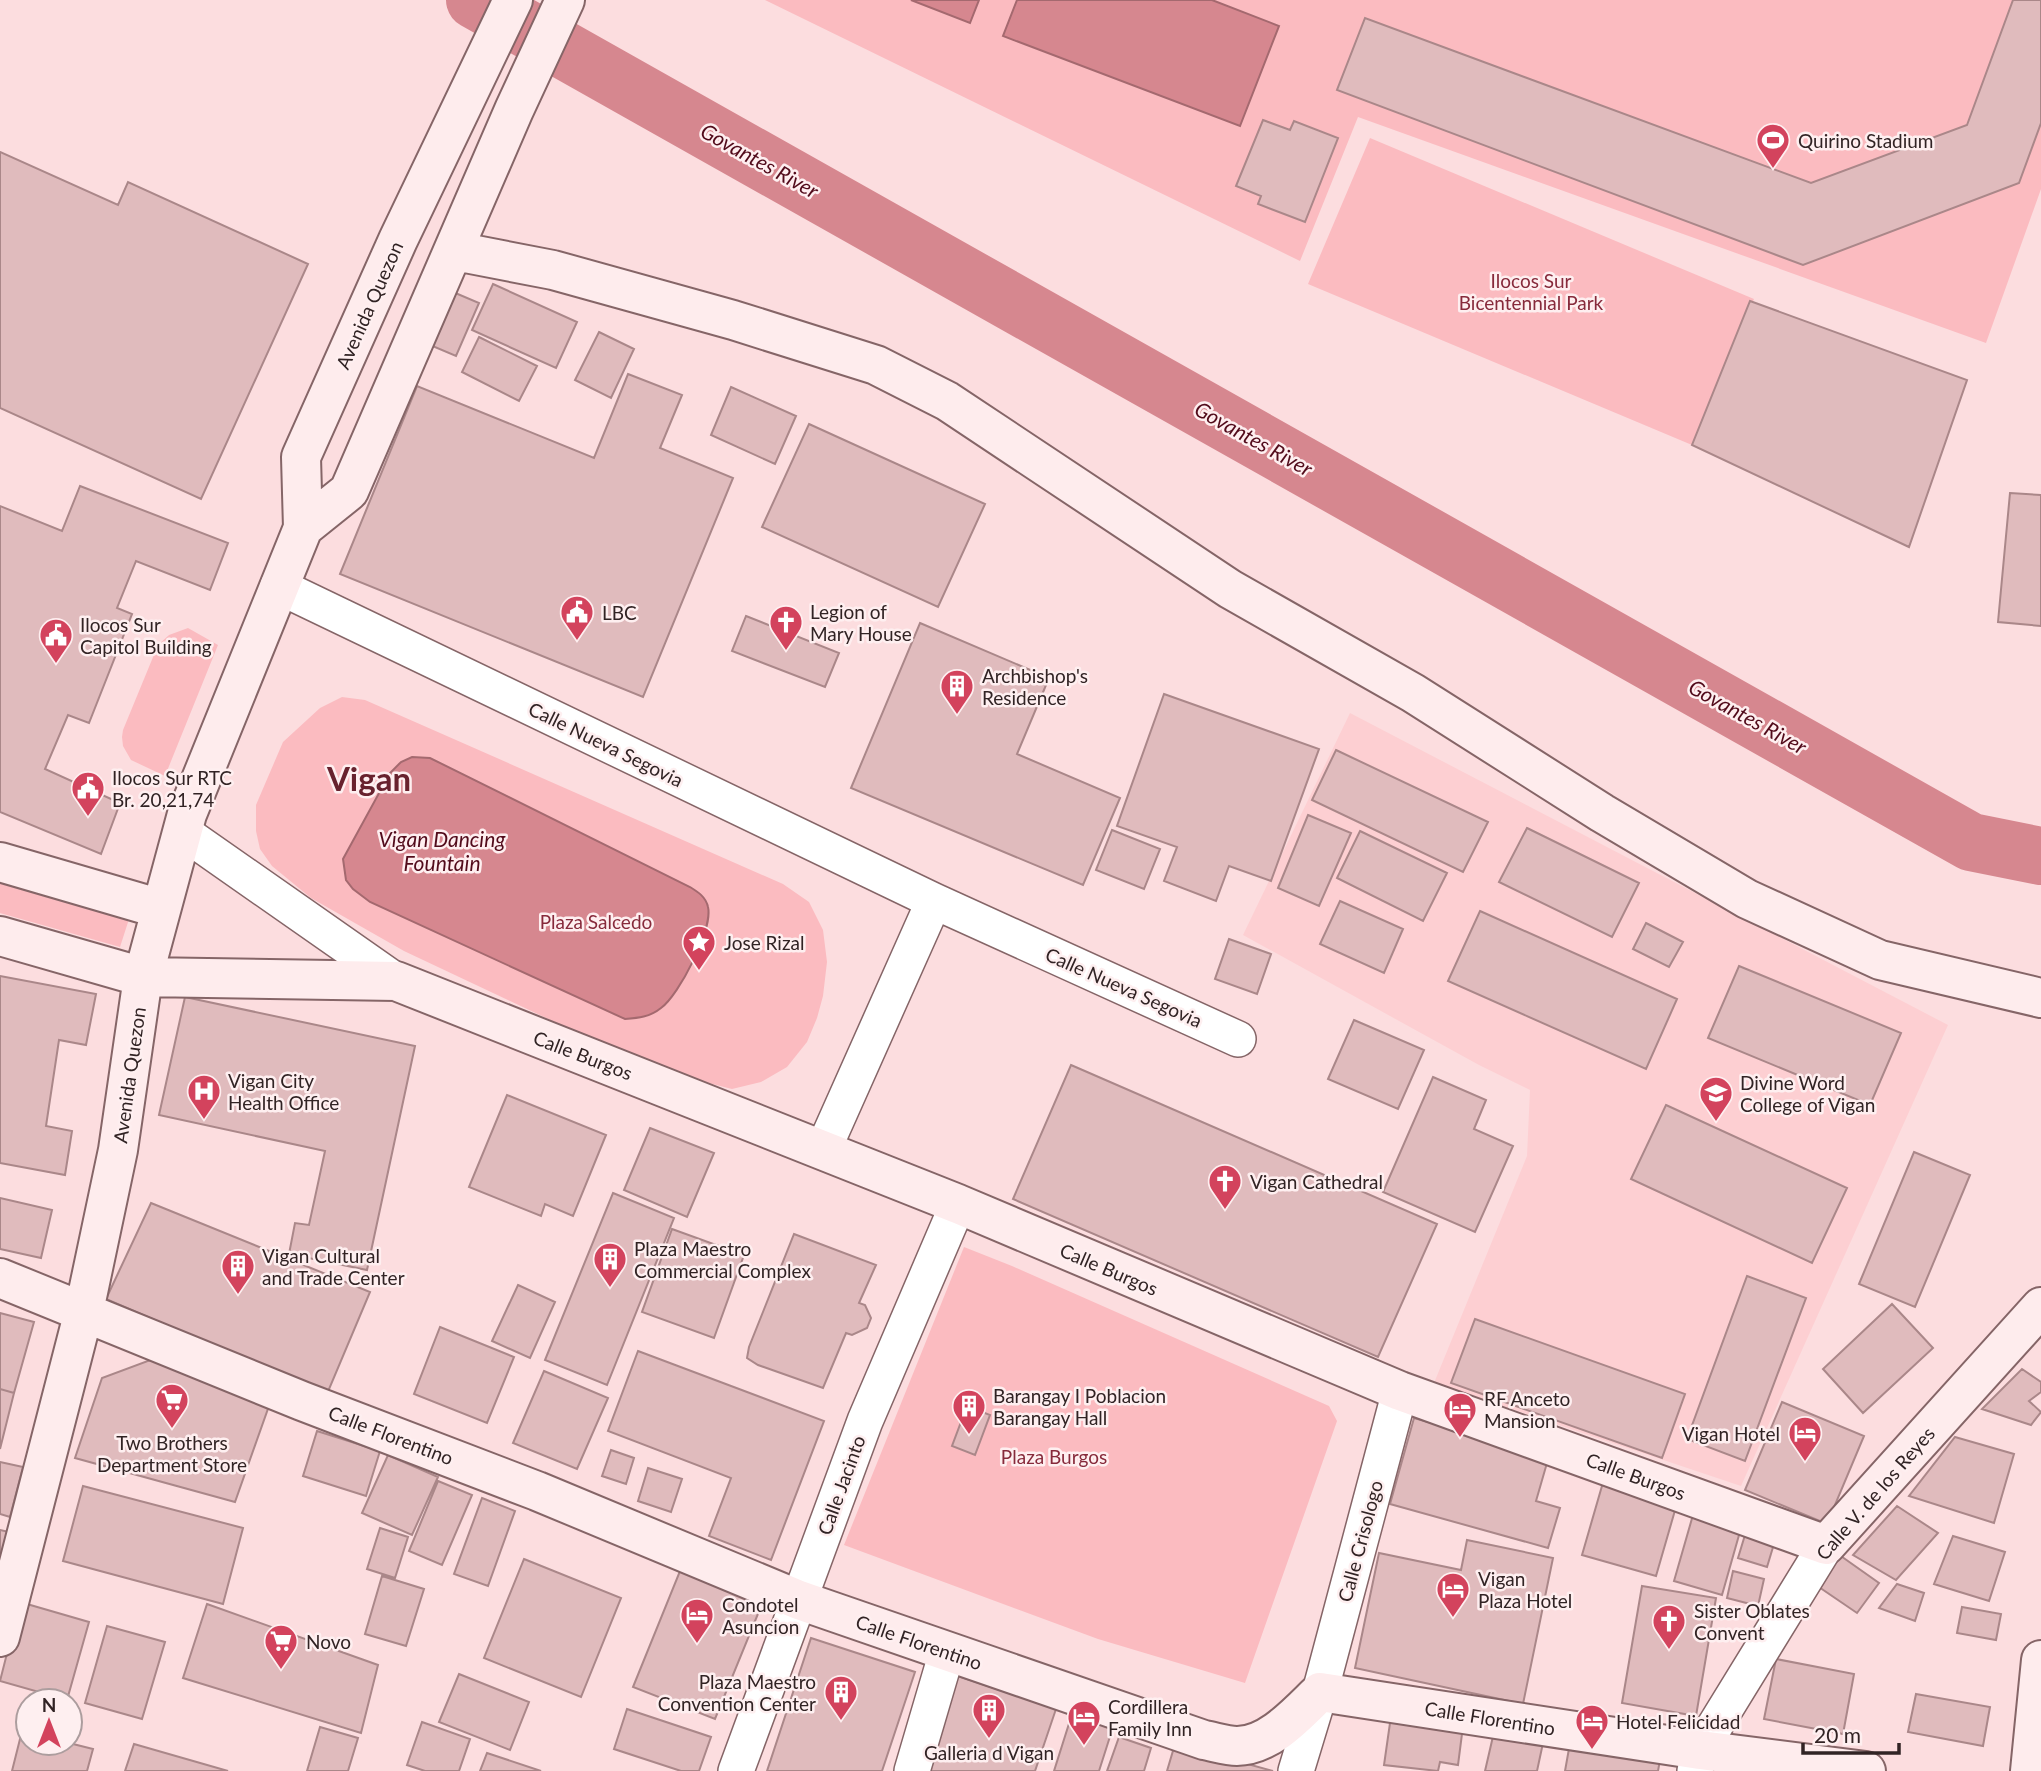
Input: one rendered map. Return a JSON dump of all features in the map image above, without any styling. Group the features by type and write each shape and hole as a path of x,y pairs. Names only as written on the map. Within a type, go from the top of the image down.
{"street":[{"name":"Avenida Quezon","path":"0,1637 84,1311 118,1150 144,977 189,808 303,528 301,457 398,240 513,0"},
{"name":"Avenida Quezon","path":"303,528 349,491 565,0"},
{"path":"466,102 509,124"},
{"path":"455,251 566,274 733,320 876,365 947,401 1230,589 1413,693 1602,813 1747,899 1880,960 2041,998"},
{"name":"Calle Nueva Segovia","path":"278,586 934,901 1238,1039"},
{"name":"Calle Burgos","path":"183,832 396,981 957,1204 1399,1391 1826,1545"},
{"path":"0,862 161,909"},
{"path":"823,1150 934,901"},
{"name":"Calle Burgos","path":"0,936 144,977 396,981"},
{"name":"Calle Jacinto","path":"736,1771 865,1421 957,1204"},
{"name":"Calle Florentino","path":"0,1278 302,1401 537,1491 799,1600 1204,1740 1239,1746 1283,1728 1320,1692 1697,1760 1866,1771"},
{"name":"Calle V. de los Reyes","path":"1697,1760 1826,1545 2041,1307"},
{"name":"Calle Crisologo","path":"1296,1771 1320,1692 1399,1391"},
{"path":"912,1771 947,1652"},
{"path":"2030,1771 2041,1660"}],"shaded area":[{"name":"Divine Word College of Vigan","path":"1350,713 1948,1025 1741,1486 1434,1383 1527,1156 1530,1090 1479,1065 1243,935"}],"green space":[{"name":"Quirino Stadium","path":"765,0 2041,0 2041,189 1986,343 1358,117 1300,261"},
{"name":"Ilocos Sur Bicentennial Park","path":"1370,138 1754,299 1692,445 1308,284"},
{"path":"188,628 218,645 165,776 131,760 123,746 123,730 158,645 169,635"},
{"name":"Plaza Salcedo","path":"342,697 365,700 783,884 809,902 823,930 827,962 823,996 807,1042 787,1067 761,1082 732,1089 689,1078 561,1025 404,951 311,898 272,866 260,849 256,831 256,805 283,742 320,708"},
{"path":"0,879 130,916 120,947 0,913"},
{"name":"Plaza Burgos","path":"964,1247 1329,1406 1337,1421 1245,1683 1098,1639 844,1545"}],"water":[{"path":"911,0 979,0 970,23"},
{"path":"1017,0 1212,0 1279,26 1240,126 1003,36"},
{"name":"Vigan Dancing Fountain","path":"412,757 430,758 690,887 701,895 708,907 705,930 693,961 668,1001 653,1013 625,1019 370,902 353,889 346,880 343,859 390,773 401,762"}],"building":[{"path":"2013,0 2041,0 2041,123 2019,183 1803,265 1337,90 1365,18 1811,183 1967,125"},
{"path":"1263,120 1290,130 1294,121 1338,138 1305,222 1258,204 1261,196 1236,186"},
{"path":"0,152 118,205 128,182 308,264 201,499 0,408"},
{"path":"493,284 577,322 556,368 472,330"},
{"path":"453,292 479,303 456,356 430,345"},
{"path":"1750,301 1967,380 1909,547 1692,445"},
{"path":"599,332 634,349 611,398 575,380"},
{"path":"479,337 537,366 519,401 462,372"},
{"path":"628,374 682,395 660,448 733,478 643,697 340,574 417,386 594,458"},
{"path":"731,387 796,416 775,464 711,435"},
{"path":"809,424 985,504 938,607 762,527"},
{"name":"Ilocos Sur Capitol Building","path":"80,486 228,543 210,590 136,561 117,608 132,614 89,723 68,715 45,769 120,803 101,854 0,812 0,506 62,531"},
{"path":"2010,493 2041,495 2041,626 1998,622"},
{"name":"Legion of Mary House","path":"746,616 839,653 825,687 732,651"},
{"name":"Archbishop's Residence","path":"920,623 1049,678 1017,754 1120,798 1083,885 851,788"},
{"path":"1164,694 1319,749 1271,881 1229,866 1216,901 1164,881 1177,847 1117,826"},
{"path":"1336,750 1488,822 1463,872 1312,800"},
{"path":"1308,815 1351,833 1319,906 1278,888"},
{"path":"1527,828 1639,883 1612,937 1499,882"},
{"path":"1112,830 1160,849 1144,889 1096,870"},
{"path":"1360,831 1447,873 1423,921 1337,878"},
{"path":"1340,901 1403,929 1384,973 1320,944"},
{"path":"1480,911 1677,999 1646,1069 1448,981"},
{"path":"1646,923 1683,942 1669,967 1633,949"},
{"path":"1229,939 1271,954 1257,994 1215,979"},
{"path":"1739,966 1901,1033 1870,1105 1708,1038"},
{"path":"0,976 96,994 86,1045 59,1040 46,1126 72,1131 65,1175 0,1163"},
{"path":"185,997 415,1046 367,1270 289,1254 295,1223 309,1225 325,1151 159,1115"},
{"path":"1354,1020 1424,1050 1398,1109 1328,1079"},
{"name":"Vigan Cathedral","path":"1071,1065 1437,1224 1378,1357 1013,1199"},
{"path":"1433,1077 1486,1100 1474,1129 1513,1146 1475,1232 1383,1192"},
{"path":"507,1095 606,1135 573,1216 545,1204 541,1216 469,1187"},
{"path":"1666,1105 1847,1188 1812,1263 1631,1179"},
{"path":"650,1128 714,1153 687,1217 624,1190"},
{"path":"1914,1152 1970,1175 1915,1307 1859,1284"},
{"name":"Plaza Maestro Commercial Complex","path":"613,1193 674,1218 607,1385 545,1360"},
{"path":"0,1198 52,1210 41,1258 0,1249"},
{"name":"Vigan Cultural and Trade Center","path":"151,1203 370,1292 327,1394 106,1299"},
{"path":"672,1229 744,1255 714,1338 642,1312"},
{"path":"794,1234 876,1265 859,1303 865,1305 871,1318 867,1328 852,1335 846,1333 823,1388 758,1365 747,1358"},
{"path":"1747,1276 1806,1298 1745,1461 1687,1439"},
{"path":"518,1285 555,1302 530,1358 492,1341"},
{"path":"1892,1304 1933,1348 1863,1413 1823,1369"},
{"path":"0,1313 34,1322 14,1393 0,1389"},
{"path":"1475,1319 1685,1394 1662,1458 1451,1383"},
{"path":"440,1327 514,1357 487,1423 414,1394"},
{"path":"638,1351 824,1421 771,1560 709,1536 731,1478 608,1431"},
{"name":"Two Brothers Department Store","path":"153,1359 270,1403 235,1502 75,1458 102,1378"},
{"path":"2022,1369 2041,1382 2041,1392 2029,1401 2041,1412 2031,1425 1982,1409"},
{"path":"544,1371 608,1398 577,1469 513,1443"},
{"path":"0,1389 14,1393 0,1449"},
{"name":"Vigan Hotel","path":"1782,1402 1864,1436 1827,1524 1745,1490"},
{"name":"Barangay I Poblacion Barangay Hall","path":"967,1406 990,1415 975,1455 952,1446"},
{"path":"1414,1418 1549,1456 1536,1501 1560,1508 1548,1548 1390,1504"},
{"path":"317,1431 380,1451 366,1496 303,1476"},
{"path":"1955,1437 2014,1454 1994,1523 1909,1496"},
{"path":"611,1450 634,1458 626,1484 602,1476"},
{"path":"388,1455 438,1477 412,1535 362,1513"},
{"path":"0,1462 23,1467 10,1517 0,1514"},
{"path":"648,1468 682,1479 671,1512 638,1501"},
{"path":"1604,1479 1678,1500 1656,1576 1582,1555"},
{"path":"438,1481 472,1495 442,1565 409,1551"},
{"path":"83,1486 243,1528 223,1604 63,1561"},
{"path":"482,1498 515,1511 488,1586 454,1574"},
{"path":"1897,1506 1938,1533 1896,1580 1853,1555"},
{"path":"1695,1508 1743,1521 1722,1595 1674,1581"},
{"path":"1748,1525 1777,1534 1767,1567 1738,1558"},
{"path":"380,1528 408,1537 395,1578 367,1569"},
{"path":"0,1530 9,1532 0,1570"},
{"path":"1953,1536 2005,1552 1989,1601 1934,1584"},
{"name":"Vigan Plaza Hotel","path":"1467,1540 1553,1558 1523,1704 1355,1668 1379,1553 1461,1570"},
{"path":"1838,1554 1879,1583 1857,1613 1816,1585"},
{"path":"524,1559 621,1598 581,1697 484,1658"},
{"name":"Condotel Asuncion","path":"680,1571 762,1604 715,1719 633,1687"},
{"path":"1733,1571 1764,1579 1758,1606 1727,1598"},
{"path":"382,1576 424,1589 406,1646 365,1634"},
{"path":"1897,1584 1924,1593 1915,1621 1879,1608"},
{"name":"Sister Oblates Convent","path":"1642,1586 1716,1598 1696,1716 1622,1703"},
{"path":"20,1602 89,1622 71,1687 21,1687 0,1681"},
{"name":"Novo","path":"207,1604 378,1665 361,1733 183,1678"},
{"path":"1962,1607 2001,1614 1996,1640 1957,1633"},
{"path":"107,1626 165,1642 142,1719 85,1703"},
{"name":"Plaza Maestro Convention Center","path":"811,1638 915,1672 882,1771 767,1771"},
{"path":"1776,1659 1854,1674 1843,1734 1764,1719"},
{"path":"459,1674 529,1702 510,1750 439,1722"},
{"name":"Galleria d Vigan","path":"955,1675 1056,1709 1035,1771 923,1771"},
{"path":"1916,1694 1990,1707 1983,1746 1908,1732"},
{"path":"627,1709 711,1737 699,1771 681,1771 614,1749"},
{"name":"Cordillera Family Inn","path":"1073,1711 1114,1724 1099,1771 1054,1771"},
{"path":"1391,1716 1463,1726 1458,1765 1440,1762 1438,1771 1384,1765"},
{"path":"422,1722 470,1739 459,1771 425,1771 407,1765"},
{"path":"320,1727 358,1738 348,1771 307,1771"},
{"path":"1494,1732 1543,1743 1537,1771 1485,1771"},
{"path":"1119,1737 1151,1748 1144,1771 1107,1771"},
{"name":"Hotel Felicidad","path":"1570,1743 1660,1760 1658,1771 1565,1771"},
{"path":"134,1744 228,1771 125,1771"},
{"path":"1175,1744 1273,1771 1167,1771"},
{"path":"84,1747 93,1749 87,1771 12,1771 16,1757 84,1757"},
{"path":"487,1753 541,1771 480,1771"}],"waterway":[{"name":"Govantes River","path":"475,0 1971,842 2041,856"}],"place":[{"name":"Quirino Stadium","path":"1773,170"},
{"name":"LBC","path":"577,642"},
{"name":"Legion of Mary House","path":"786,652"},
{"name":"Ilocos Sur Capitol Building","path":"56,665"},
{"name":"Archbishop's Residence","path":"957,716"},
{"name":"Ilocos Sur RTC Br. 20,21,74","path":"88,818"},
{"name":"Jose Rizal","path":"699,972"},
{"name":"Vigan City Health Office","path":"204,1121"},
{"name":"Divine Word College of Vigan","path":"1716,1123"},
{"name":"Vigan Cathedral","path":"1225,1211"},
{"name":"Plaza Maestro Commercial Complex","path":"610,1289"},
{"name":"Vigan Cultural and Trade Center","path":"238,1296"},
{"name":"Two Brothers Department Store","path":"172,1430"},
{"name":"Barangay I Poblacion Barangay Hall","path":"969,1436"},
{"name":"RF Anceto Mansion","path":"1460,1439"},
{"name":"Vigan Hotel","path":"1805,1463"},
{"name":"Vigan Plaza Hotel","path":"1453,1619"},
{"name":"Condotel Asuncion","path":"697,1645"},
{"name":"Sister Oblates Convent","path":"1669,1651"},
{"name":"Novo","path":"281,1671"},
{"name":"Plaza Maestro Convention Center","path":"841,1722"},
{"name":"Galleria d Vigan","path":"989,1740"},
{"name":"Cordillera Family Inn","path":"1084,1747"},
{"name":"Hotel Felicidad","path":"1592,1751"}],"district":[{"name":"Vigan","path":"369,778"}]}
